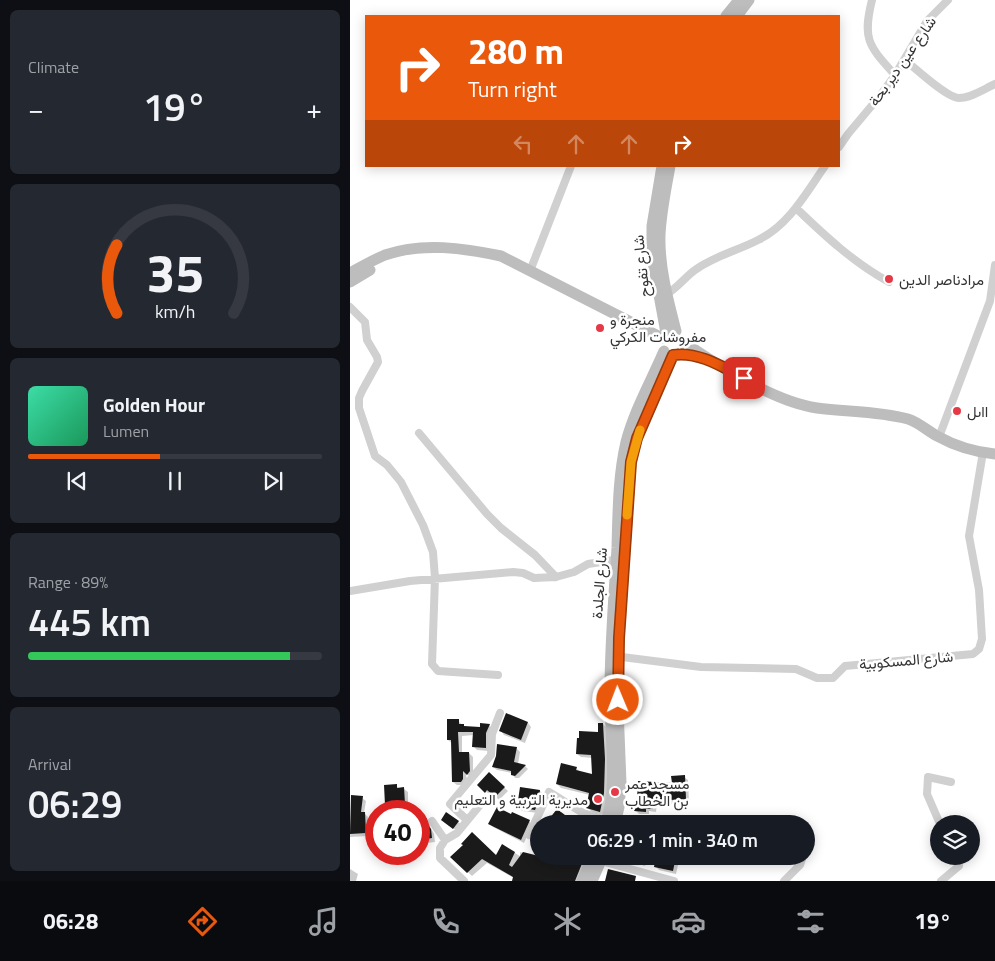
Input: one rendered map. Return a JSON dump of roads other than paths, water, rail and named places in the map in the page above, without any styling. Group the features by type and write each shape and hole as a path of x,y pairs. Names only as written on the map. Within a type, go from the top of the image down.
{"street":[{"path":"727,15 739,0"},
{"path":"738,15 750,0"},
{"path":"872,0 866,34 875,52 895,75"},
{"name":"شارع عين دير بحة","path":"840,145 895,75 927,21 948,0"},
{"path":"905,60 952,97 966,96 995,84"},
{"path":"530,271 571,167"},
{"name":"شارع تفوح","path":"662,167 652,226 652,257 663,295"},
{"path":"670,167 660,234 663,295 668,334 661,345 709,360 788,400 816,408 887,414 911,420 939,437 961,446 989,453"},
{"path":"663,295 695,270 720,256 758,240 778,228 796,208 824,167"},
{"path":"796,208 830,240 889,282"},
{"path":"350,273 385,255 409,250 441,248 472,250 502,256 530,271 668,334 683,336 676,351"},
{"path":"350,282 393,260 433,254 477,257 530,271"},
{"path":"939,437 990,301 995,265"},
{"path":"350,307 364,322 367,340 378,362 359,398 359,408 375,456 387,465 401,482 423,525 433,552 435,578 432,664 438,672 498,675"},
{"name":"شارع الجلدة","path":"609,815 612,782 610,705 615,656 620,558 621,472 626,440 631,426 676,351"},
{"path":"419,433 487,514 501,528 535,555 556,577"},
{"name":"شارع المسكوبية","path":"615,656 701,666 796,669 817,678 833,678 845,666 968,655 975,652 980,646 982,639 978,590 969,536 989,453"},
{"path":"350,590 435,578 513,572 534,578 556,577 574,572 588,564 620,558"},
{"path":"467,820 450,804 491,755 492,734 500,713"},
{"path":"936,815 927,794 928,777 951,782"},
{"path":"538,815 549,792 590,815"},
{"path":"464,881 440,858 440,848 445,840 457,833 485,799"},
{"path":"432,821 445,840"},
{"path":"582,881 594,865"},
{"path":"592,881 597,865"},
{"path":"622,865 674,881"},
{"path":"784,881 800,865"},
{"path":"941,881 959,865"}],"place":[{"name":"مرادناصر الدين","path":"889,279"},
{"name":"منجرة و مفروشات الكركي","path":"600,328"},
{"name":"ااىل","path":"957,411"},
{"name":"مسجد عمر بن الخطاب","path":"615,792"},
{"name":"مديرية التربية و التعليم","path":"598,799"}]}
